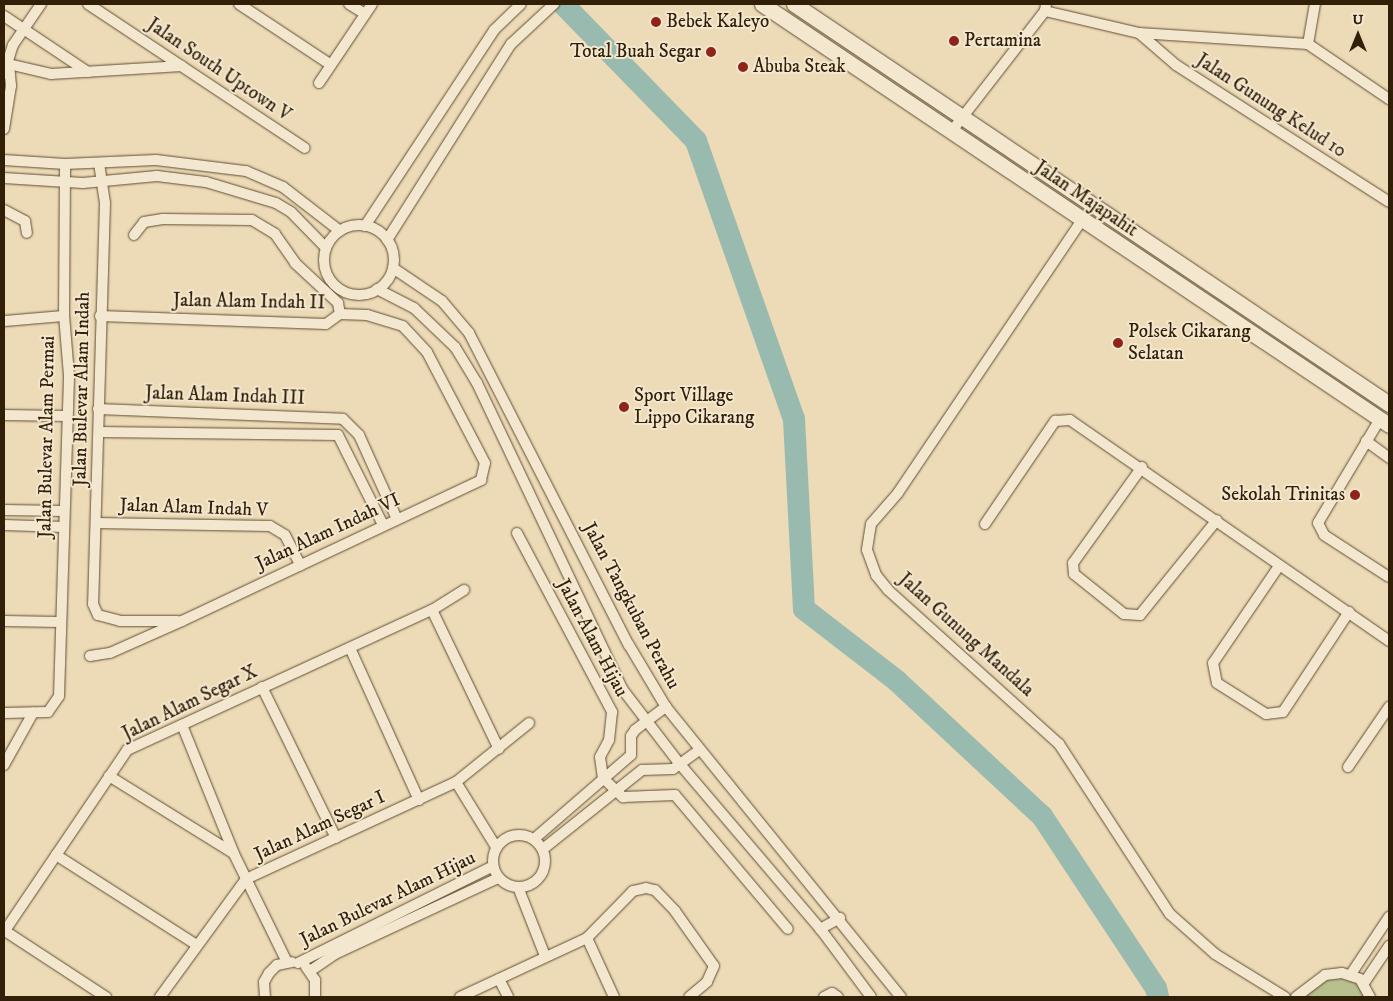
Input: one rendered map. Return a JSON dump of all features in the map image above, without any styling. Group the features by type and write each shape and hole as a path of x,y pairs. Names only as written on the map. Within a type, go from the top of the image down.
{"street":[{"path":"4,74 5,61 13,45 41,4"},
{"name":"Jalan South Uptown V","path":"88,4 305,148"},
{"path":"239,4 331,65"},
{"path":"349,4 365,14"},
{"path":"319,83 372,4"},
{"path":"365,226 494,30 521,4"},
{"path":"377,290 393,268 387,240 511,44 554,4"},
{"name":"Jalan Majapahit","path":"762,4 951,132 1078,225 1385,422"},
{"name":"Jalan Majapahit","path":"794,4 1389,404"},
{"path":"1308,44 1315,4"},
{"path":"951,132 1046,7 1139,33 1308,44 1389,99"},
{"path":"4,16 88,72"},
{"name":"Jalan Gunung Kelud 10","path":"1139,33 1176,65 1389,202"},
{"path":"5,61 51,74 182,66"},
{"path":"4,129 11,86 5,61"},
{"path":"4,160 65,164 156,160 246,171 283,187 340,231"},
{"name":"Jalan Bulevar Alam Indah","path":"98,615 92,604 97,524 103,180 99,163"},
{"name":"Jalan Bulevar Alam Permai","path":"33,713 53,708 59,696 59,622 69,375 64,316 65,164"},
{"path":"4,178 65,182 157,176 244,191 291,212 326,248"},
{"path":"4,210 20,216 27,234"},
{"path":"134,235 144,222 162,220 252,220 275,234 295,263 338,303 340,314"},
{"name":"Jalan Gunung Mandala","path":"1078,225 898,492 871,524 867,550 876,575 888,590 1059,744 1170,914 1214,954 1285,997"},
{"path":"387,240 365,226 340,231 326,248 325,269 337,287 357,294 377,290 422,316 455,347 477,383 607,660 646,720 680,765 820,929 871,997"},
{"name":"Jalan Tangkuban Perahu","path":"393,268 442,301 469,332 636,660 666,707 698,750 840,918 901,997"},
{"name":"Jalan Alam Indah II","path":"100,316 326,324 340,314 367,315 402,326 427,352 453,396 485,471"},
{"path":"4,321 64,316"},
{"path":"1351,400 1361,386"},
{"name":"Jalan Alam Indah III","path":"98,409 336,418 349,422"},
{"path":"4,415 67,416"},
{"path":"985,524 1055,421 1062,419 1070,420 1142,467 1389,641"},
{"path":"383,526 338,436 349,422 359,435 397,519"},
{"path":"1385,422 1366,441 1318,523 1324,535 1389,577"},
{"name":"Jalan Alam Indah III","path":"99,432 338,436"},
{"path":"1366,441 1389,458"},
{"path":"1142,467 1073,568 1074,574 1131,616 1140,615 1217,520"},
{"name":"Jalan Alam Indah VI","path":"90,656 110,653 300,565 481,480 485,471"},
{"path":"4,510 64,510"},
{"name":"Jalan Alam Indah V","path":"97,524 270,526 285,535 300,565"},
{"path":"4,525 64,526"},
{"name":"Jalan Alam Hijau","path":"517,533 612,712 609,740 600,757 603,778"},
{"path":"1280,566 1213,663 1212,673 1217,683 1266,714 1274,715 1282,712 1349,612"},
{"name":"Jalan Alam Segar X","path":"4,931 121,756 135,744 182,725 432,610 464,590"},
{"path":"432,610 499,749"},
{"name":"Jalan Alam Indah VI","path":"98,615 140,622 182,620"},
{"path":"4,621 59,622"},
{"path":"350,648 419,800"},
{"path":"262,687 336,838"},
{"path":"642,770 630,755 631,736 646,720 666,707"},
{"path":"1348,767 1389,707"},
{"path":"4,713 33,713 4,765"},
{"name":"Jalan Alam Segar I","path":"160,997 195,944 246,879 456,782 529,724"},
{"path":"182,725 234,854 287,962"},
{"path":"543,849 642,770 665,771 680,765 698,750"},
{"path":"534,839 630,755"},
{"path":"109,776 234,854"},
{"path":"603,778 614,791 632,798 675,795 788,929"},
{"path":"456,782 496,848 493,866 498,878 518,887 532,884 541,875 546,862 543,849 534,839 513,835 496,848"},
{"path":"56,854 195,944"},
{"name":"Jalan Bulevar Alam Hijau","path":"298,963 493,866"},
{"name":"Jalan Bulevar Alam Hijau","path":"310,971 335,954 498,878"},
{"path":"518,887 545,956"},
{"path":"460,997 587,938 639,889 655,890 675,911 714,966 707,982 689,997"},
{"path":"1351,974 1389,917"},
{"path":"820,929 840,918"},
{"path":"4,931 106,997"},
{"path":"587,938 614,997"},
{"path":"1364,983 1389,946"},
{"path":"265,997 264,982 268,973 287,962 298,963 310,971 315,980 315,997"},
{"path":"1296,997 1325,975 1351,974 1364,983 1370,997"},
{"path":"499,979 508,997"}],"green space":[{"path":"1342,975 1360,980 1368,997 1301,997 1325,978"}],"waterway":[{"path":"563,4 696,141 794,419 804,609 897,681 1042,816 1156,988 1158,997"}],"place":[{"name":"Bebek Kaleyo","path":"656,22"},
{"name":"Pertamina","path":"954,41"},
{"name":"Total Buah Segar","path":"711,52"},
{"name":"Abuba Steak","path":"743,67"},
{"name":"Polsek Cikarang Selatan","path":"1118,343"},
{"name":"Sport Village Lippo Cikarang","path":"624,407"},
{"name":"Sekolah Trinitas","path":"1355,495"}]}
